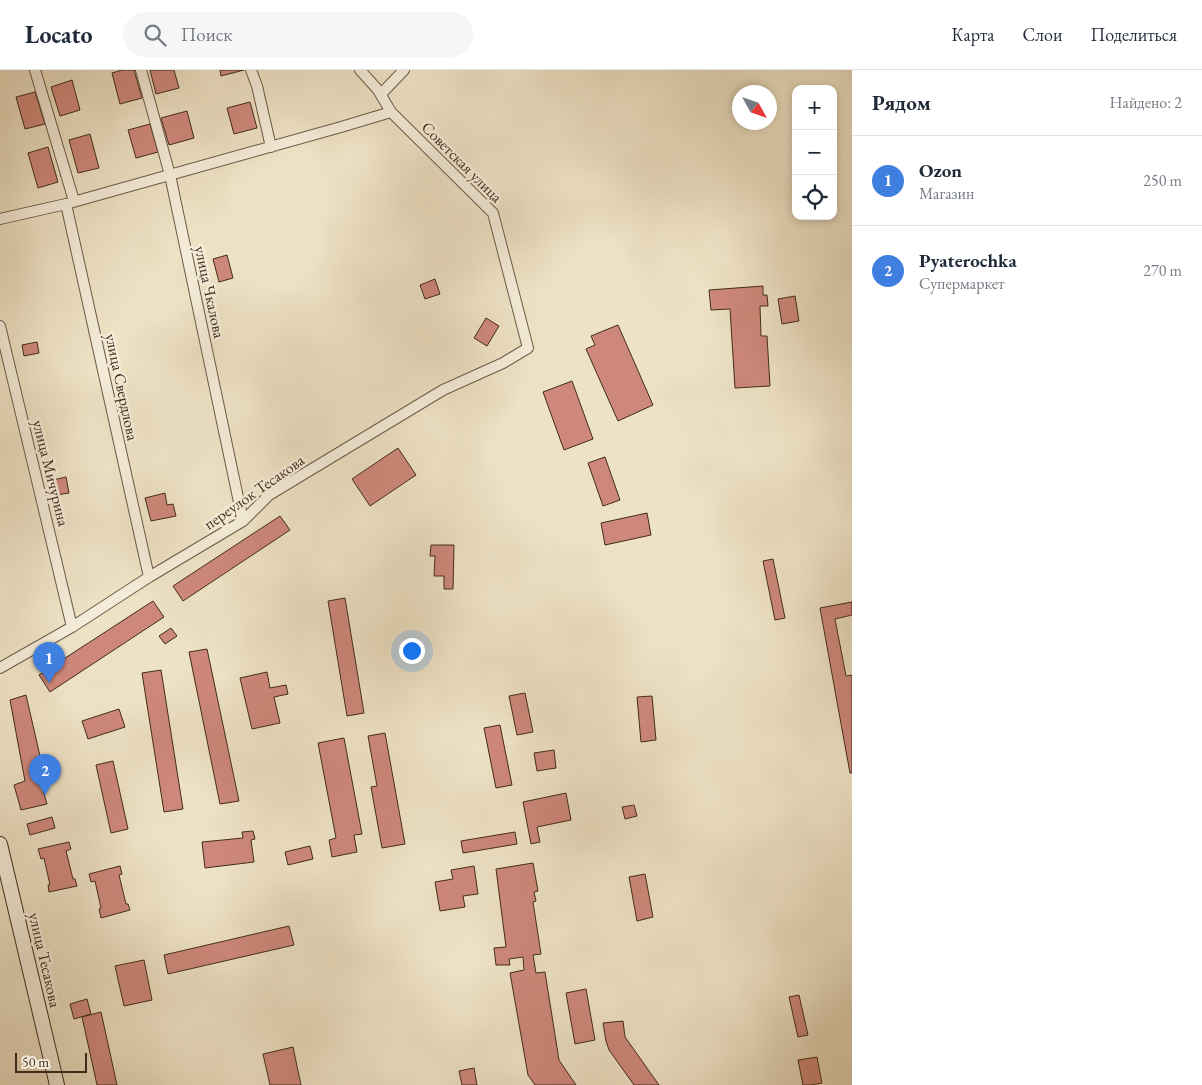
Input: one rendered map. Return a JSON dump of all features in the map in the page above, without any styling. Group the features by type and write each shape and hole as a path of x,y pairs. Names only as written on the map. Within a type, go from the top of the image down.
{"main road":[{"name":"улица Тесакова","path":"0,844 57,1085"}],"street":[{"name":"улица Свердлова","path":"36,70 70,202 149,577"},
{"name":"улица Чкалова","path":"141,70 170,175 243,522"},
{"path":"251,70 257,86 271,147"},
{"name":"Советская улица","path":"360,70 380,94 391,112 493,213 528,348"},
{"path":"380,94 404,70"},
{"path":"0,219 170,175 391,112"},
{"name":"улица Мичурина","path":"0,326 72,627"},
{"name":"переулок Тесакова","path":"0,668 72,627 149,577 243,522 269,495 443,390 503,363 528,348"}],"building":[{"path":"122,70 134,70 142,98 120,104 112,73"},
{"path":"150,70 174,70 179,88 156,94"},
{"path":"220,70 244,70 221,76"},
{"path":"72,80 80,110 60,116 51,87"},
{"path":"35,92 45,124 25,129 16,97"},
{"path":"250,102 257,128 234,134 227,108"},
{"path":"187,111 194,138 169,145 161,118"},
{"path":"150,124 158,152 136,158 128,130"},
{"path":"90,134 99,168 78,173 69,140"},
{"path":"48,147 58,182 38,188 28,153"},
{"path":"227,255 233,278 219,282 213,259"},
{"path":"435,279 440,294 425,299 420,285"},
{"path":"763,286 763,295 767,295 768,306 760,306 761,336 767,336 770,386 735,388 730,309 711,310 709,290"},
{"path":"795,296 799,321 782,324 778,299"},
{"path":"486,318 499,326 487,346 474,338"},
{"path":"618,325 653,405 618,421 586,349 595,345 591,336"},
{"path":"37,342 39,353 24,356 22,345"},
{"path":"572,381 593,439 564,450 543,392"},
{"path":"398,448 416,475 370,506 352,479"},
{"path":"605,457 620,500 603,506 588,463"},
{"path":"66,477 69,493 56,495 53,480"},
{"path":"165,493 167,505 173,504 176,516 151,521 145,498"},
{"path":"647,513 651,535 605,545 601,523"},
{"path":"280,516 290,530 183,601 173,586"},
{"path":"431,545 454,545 453,589 444,589 444,576 434,576 435,556 430,556"},
{"path":"773,559 785,618 775,620 763,561"},
{"path":"345,598 364,713 347,716 328,601"},
{"path":"153,601 164,617 50,692 39,675"},
{"path":"852,602 852,615 835,619 846,676 852,675 852,773 850,773 820,608"},
{"path":"171,628 177,636 165,644 159,636"},
{"path":"207,649 239,801 220,804 189,652"},
{"path":"161,670 183,809 164,812 142,673"},
{"path":"267,672 270,688 286,685 288,694 274,697 280,723 252,729 240,678"},
{"path":"525,693 533,732 517,735 509,696"},
{"path":"26,695 46,782 41,783 47,804 21,810 14,785 25,781 10,700"},
{"path":"652,696 656,740 641,742 637,697"},
{"path":"119,709 125,727 88,739 82,721"},
{"path":"500,725 512,785 496,788 484,728"},
{"path":"385,733 405,844 382,848 371,787 377,786 368,736"},
{"path":"344,738 362,834 354,835 357,852 332,857 329,840 336,838 318,743"},
{"path":"554,750 556,768 537,771 534,753"},
{"path":"113,761 128,829 111,833 96,765"},
{"path":"566,793 571,820 537,827 540,842 531,844 523,802"},
{"path":"634,805 637,816 625,819 622,807"},
{"path":"52,817 55,828 30,835 27,824"},
{"path":"253,831 255,839 251,840 254,862 205,868 202,842 243,838 242,832"},
{"path":"515,832 517,844 463,853 461,841"},
{"path":"69,842 71,849 66,851 73,879 75,879 77,886 49,892 48,885 50,885 44,858 41,859 38,849"},
{"path":"310,846 313,859 288,865 285,852"},
{"path":"533,863 538,891 534,892 536,901 533,902 541,954 533,955 536,973 545,972 559,1060 576,1085 535,1085 528,1075 510,973 524,970 523,957 509,959 510,965 496,965 494,948 506,947 496,869"},
{"path":"120,866 122,874 119,875 126,904 128,904 130,910 101,918 99,909 101,908 95,881 91,882 89,874"},
{"path":"474,866 478,894 463,896 465,907 440,911 435,882 453,879 451,870"},
{"path":"645,874 653,917 637,921 629,877"},
{"path":"289,926 294,945 168,974 164,955"},
{"path":"144,960 152,1000 124,1006 115,966"},
{"path":"586,989 595,1040 575,1044 566,993"},
{"path":"799,995 808,1035 798,1037 789,997"},
{"path":"87,999 91,1014 74,1019 70,1004"},
{"path":"101,1012 117,1085 97,1085 82,1017"},
{"path":"623,1021 625,1037 659,1085 634,1085 609,1050 603,1023"},
{"path":"293,1047 301,1085 270,1085 263,1054"},
{"path":"817,1057 822,1083 803,1085 798,1060"},
{"path":"474,1068 477,1085 462,1085 459,1071"}],"place":[{"name":"Ozon","path":"49,683"},
{"name":"Pyaterochka","path":"45,795"}]}
